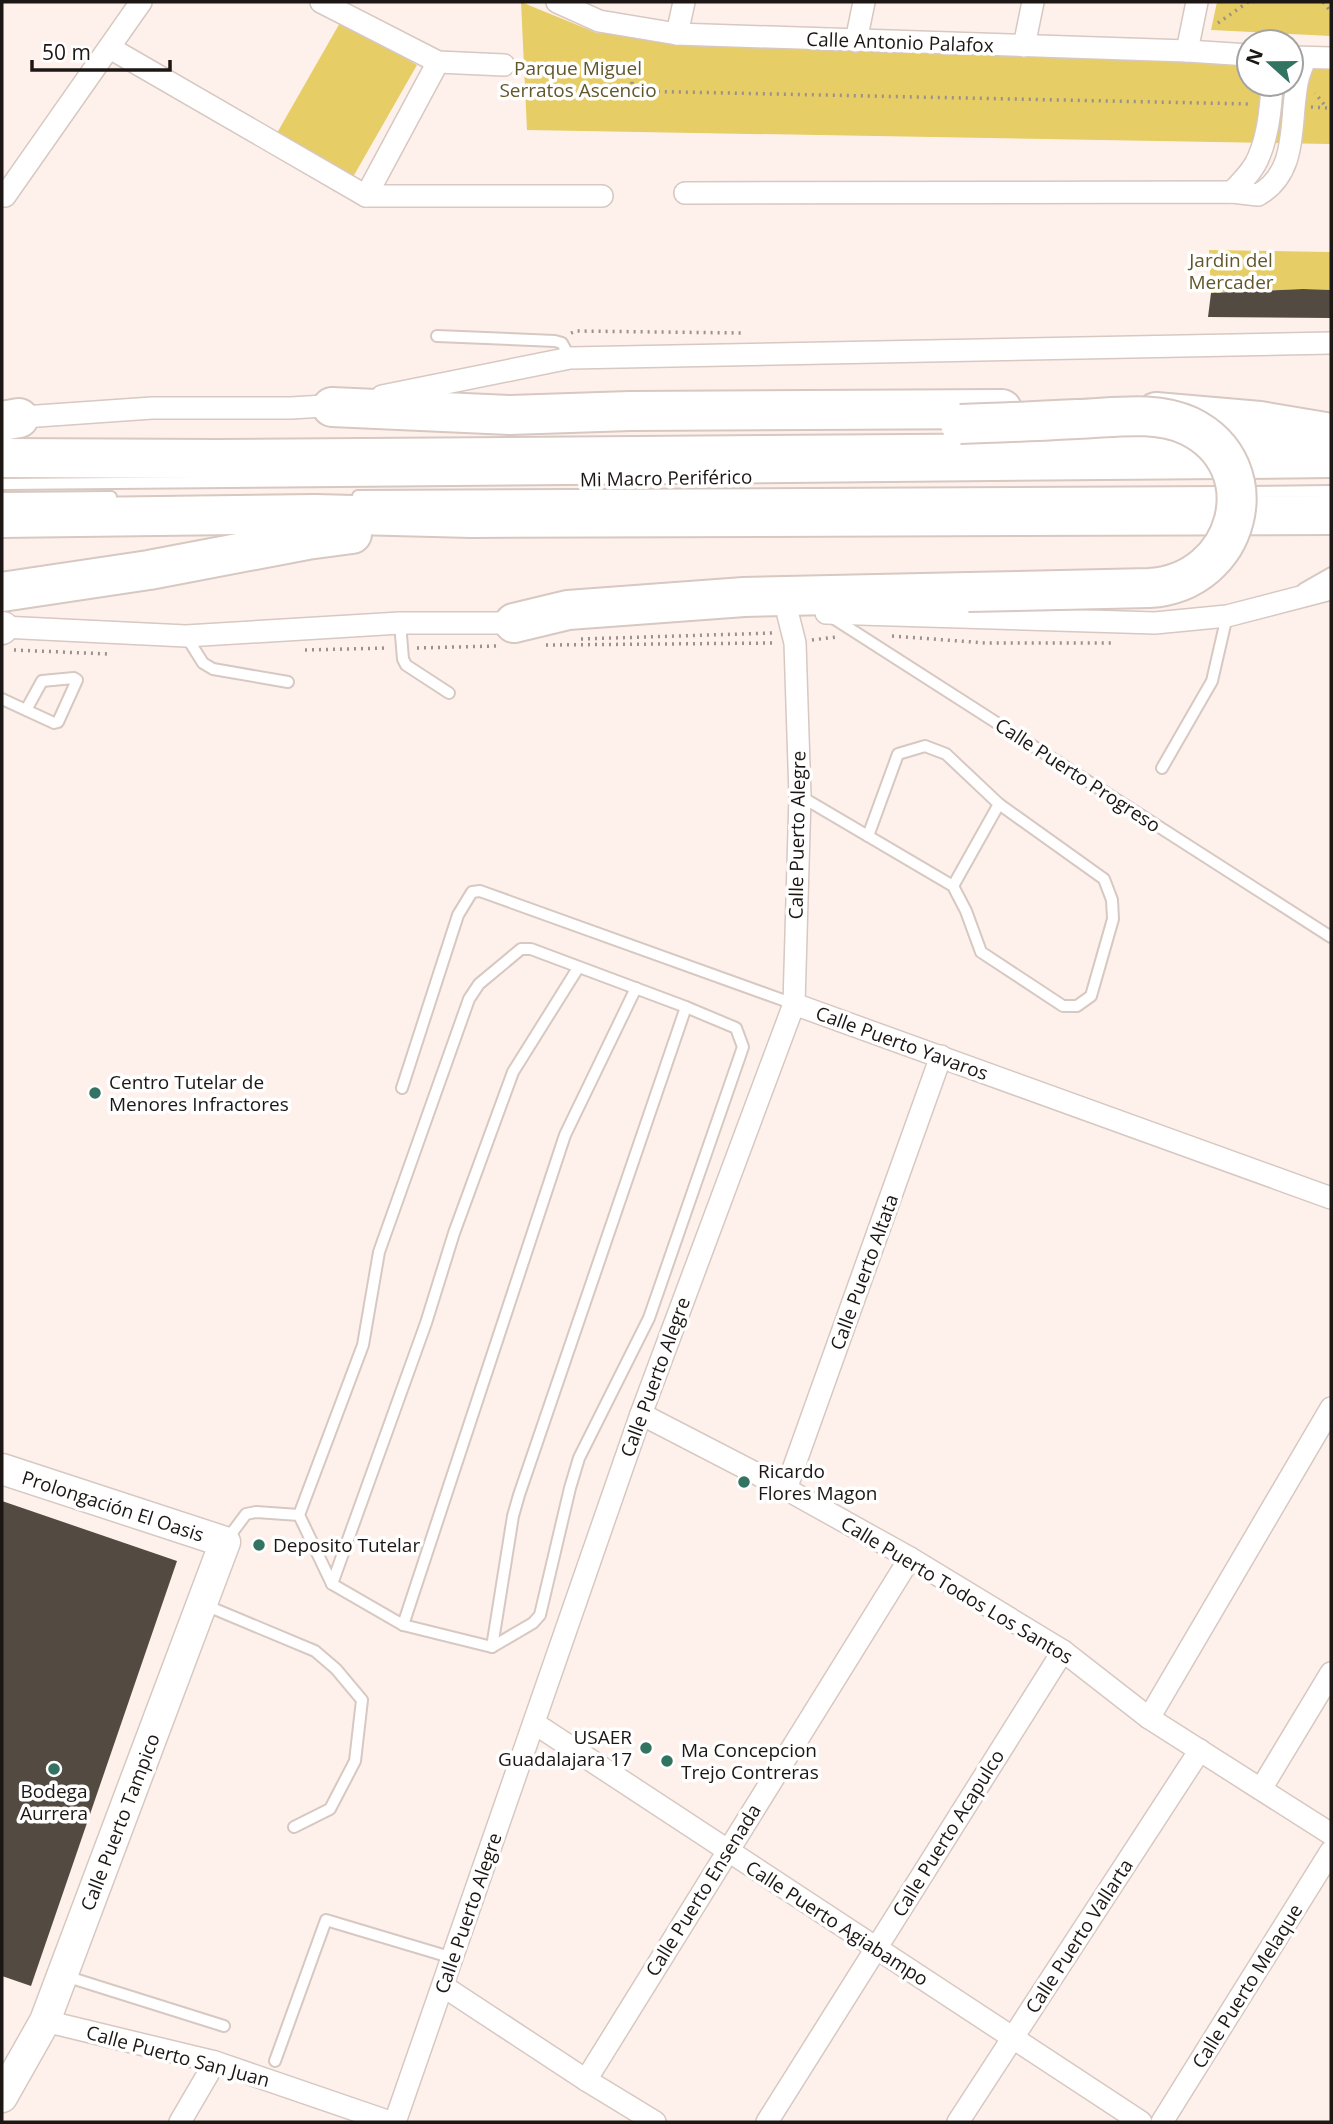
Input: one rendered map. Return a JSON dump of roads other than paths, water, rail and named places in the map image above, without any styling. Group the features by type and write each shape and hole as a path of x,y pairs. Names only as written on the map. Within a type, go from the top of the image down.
{"highway":[{"path":"332,407 510,415 631,411 1111,409 1260,421 1331,433"},
{"path":"510,415 610,433 1137,417 1176,421 1202,434 1213,444 1229,467 1236,495 1234,524 1222,550 1203,570 1177,584 1149,588 731,598 568,610 514,637"},
{"path":"512,458 610,433"},
{"path":"2,458 512,458 1331,452"},
{"path":"2,518 316,514 472,517 1331,515"},
{"path":"4,628 149,569 307,540 472,517"}],"street":[{"path":"2,196 5,196 141,2"},
{"path":"321,2 438,62 503,65"},
{"name":"Calle Antonio Palafox","path":"557,2 599,22 677,34 1235,54"},
{"path":"677,34 684,2"},
{"path":"856,41 864,2"},
{"path":"1024,46 1033,2"},
{"path":"1187,51 1197,2"},
{"path":"110,48 366,196 602,196"},
{"path":"1305,62 1331,58"},
{"path":"366,196 438,62"},
{"path":"1231,192 1253,168 1259,157 1270,98"},
{"path":"685,193 1231,192 1258,195 1266,191 1280,175 1291,143 1295,98"},
{"path":"385,161 392,181 410,196"},
{"path":"7,419 152,408 332,407 570,358 1331,343"},
{"path":"4,628 186,636 402,638 792,630 824,613 1155,623 1227,616 1331,589"},
{"name":"Calle Puerto Alegre","path":"396,2122 640,1414 794,1004 800,796 792,630"},
{"name":"Calle Puerto Yavaros","path":"794,1004 1331,1198"},
{"name":"Calle Puerto Altata","path":"786,1489 942,1056"},
{"path":"1149,1718 1331,1408"},
{"name":"Calle Puerto Todos Los Santos","path":"640,1414 786,1489 910,1558 1063,1651 1149,1718 1331,1834"},
{"name":"Prolongación El Oasis","path":"2,1469 225,1542"},
{"name":"Calle Puerto Tampico","path":"2,2097 45,2021 225,1542"},
{"name":"Calle Puerto Ensenada","path":"586,2080 910,1558"},
{"name":"Calle Puerto Acapulco","path":"766,2122 1063,1651"},
{"path":"1261,1788 1331,1673"},
{"name":"Calle Puerto Agiabampo","path":"534,1723 1141,2122"},
{"name":"Calle Puerto Vallarta","path":"958,2122 1200,1750"},
{"name":"Calle Puerto Melaque","path":"1162,2122 1331,1851"},
{"path":"443,1986 655,2122"},
{"name":"Calle Puerto San Juan","path":"45,2021 215,2062 339,2114 390,2122"},
{"path":"180,2122 215,2062"}],"lane":[{"path":"437,336 555,341 562,343 570,358"},
{"name":"Mi Macro Periférico","path":"2,484 1331,472"},
{"name":"Mi Macro Periférico","path":"352,496 1331,491"},
{"path":"2,498 128,497"},
{"path":"1282,601 1331,573"},
{"name":"Calle Puerto Progreso","path":"824,613 1331,937"},
{"path":"1162,768 1212,681 1227,616"},
{"path":"186,636 203,663 213,669 288,682"},
{"path":"402,638 406,665 449,693"},
{"path":"2,699 54,723 58,722 77,680 42,681 26,710"},
{"path":"800,796 953,886 966,911 981,952 1063,1006 1077,1006 1091,996 1113,919 1112,900 1104,879 999,804 946,754 925,746 898,754 868,835"},
{"path":"953,886 999,804"},
{"name":"Calle Puerto Yavaros","path":"402,1088 458,915 472,892 480,891 794,1004"},
{"path":"520,949 531,949 578,968 736,1028 743,1047 649,1318 579,1458 540,1615 533,1623 492,1647 402,1625 332,1584 299,1515 363,1345 379,1252 469,999 479,984 520,949"},
{"path":"332,1584 513,1072 578,968"},
{"path":"402,1625 565,1135 636,988"},
{"path":"492,1647 513,1516 519,1495 686,1007"},
{"path":"225,1542 246,1514 299,1515"},
{"path":"202,1604 315,1651 336,1669 362,1700 355,1761 330,1809 294,1826"},
{"path":"275,2061 326,1920 453,1958"},
{"path":"62,1975 223,2026"}],"place":[{"name":"Centro Tutelar de Menores Infractores","path":"95,1093"},
{"name":"Ricardo Flores Magon","path":"744,1482"},
{"name":"Deposito Tutelar","path":"259,1545"},
{"name":"USAER Guadalajara 17","path":"646,1748"},
{"name":"Ma Concepcion Trejo Contreras","path":"667,1761"},
{"name":"Bodega Aurrera","path":"54,1769"}],"park label":[{"name":"Parque Miguel Serratos Ascencio","path":"578,79"},
{"name":"Jardin del Mercader","path":"1231,271"}]}
